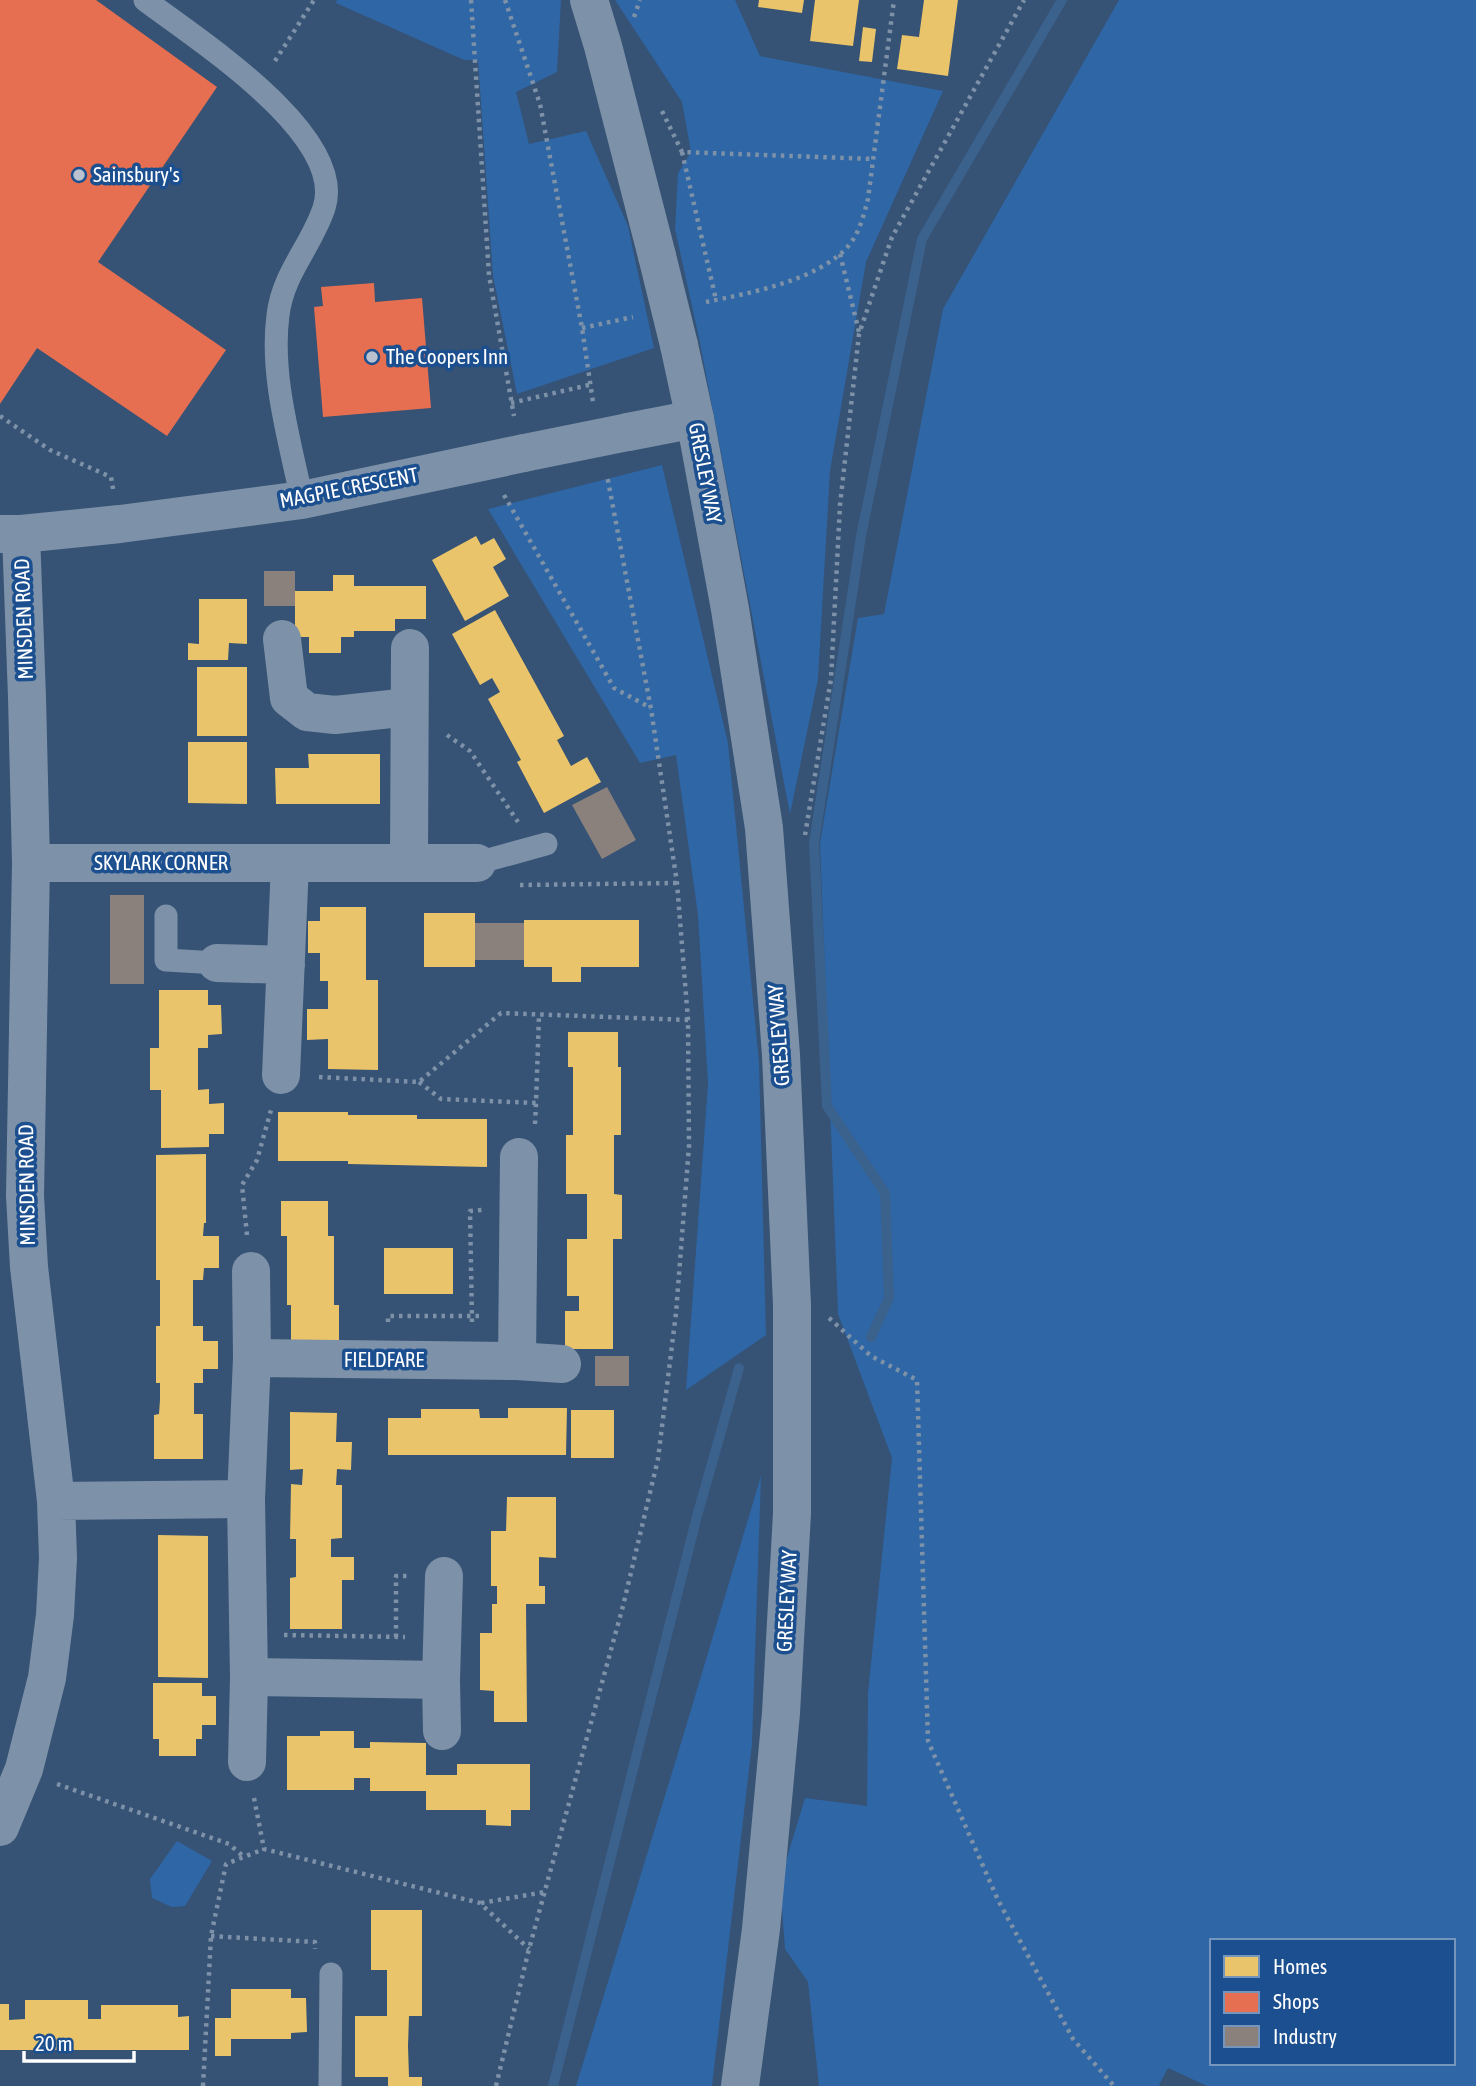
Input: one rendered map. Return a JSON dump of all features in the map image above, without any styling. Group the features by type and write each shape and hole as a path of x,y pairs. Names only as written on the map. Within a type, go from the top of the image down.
{"street":[{"name":"GRESLEY WAY","path":"589,0 679,345 730,609 764,828 781,1055 792,1305 792,1513 781,1713 761,1929 740,2086"},
{"name":"MAGPIE CRESCENT","path":"10,534 120,524 302,500 695,418"},
{"name":"MINSDEN ROAD","path":"0,1827 47,1678 55,1615 58,1558 56,1501 29,1267 25,1196 13,1123 31,863 27,697 10,534"},
{"path":"282,639 289,698 307,712 335,715 409,708"},
{"path":"409,862 410,648"},
{"name":"SKYLARK CORNER","path":"31,863 477,863"},
{"path":"281,1075 290,863"},
{"path":"217,963 286,965"},
{"path":"517,1361 519,1157"},
{"path":"247,1762 249,1677 246,1499 252,1359 251,1271"},
{"name":"FIELDFARE","path":"252,1359 517,1361 562,1364"},
{"path":"56,1501 246,1499"},
{"path":"442,1731 444,1576"},
{"path":"249,1677 441,1680"}],"lane":[{"path":"145,0 259,87 303,133 317,153 325,173 325,207 292,268 282,293 278,315 276,349 282,400 302,500"},
{"path":"477,863 536,847"},
{"path":"166,916 166,960 217,963"},
{"path":"330,2086 331,1974"}],"path":[{"path":"259,87 314,0"},
{"path":"471,0 489,275 511,402 504,496 614,688 651,709"},
{"path":"505,0 540,104 582,328 594,409"},
{"path":"631,26 640,0"},
{"path":"703,302 799,278 821,268 851,242 860,225 868,199 894,0"},
{"path":"803,847 831,679 840,505 859,334 892,237 1024,0"},
{"path":"657,102 682,152 716,300"},
{"path":"682,152 873,159"},
{"path":"840,254 859,334"},
{"path":"582,328 636,317"},
{"path":"511,402 589,384"},
{"path":"0,416 50,450 111,477 120,524"},
{"path":"496,2086 529,1949 623,1606 658,1460 676,1313 689,1146 688,1020 677,883 651,709 606,469"},
{"path":"409,708 470,751 536,847"},
{"path":"477,863 497,885 677,883"},
{"path":"419,1082 501,1013 688,1020"},
{"path":"251,1271 242,1185 257,1160 281,1075 419,1082 441,1099 536,1104 539,1014"},
{"path":"827,1316 871,1356 917,1380 928,1741 1004,1912 1073,2039 1114,2086"},
{"path":"248,1634 442,1638"},
{"path":"247,1762 264,1849"},
{"path":"14,1779 72,1791 229,1843 244,1857"},
{"path":"203,2086 211,1936 226,1864 264,1849 480,1903 545,1892"},
{"path":"480,1903 529,1949"},
{"path":"211,1936 315,1942 314,1955"}],"shaded area":[{"path":"337,0 561,0 557,72 516,92 529,144 586,131 628,226 654,348 517,394 493,276 478,60 464,60 336,3"},
{"path":"615,0 735,0 760,56 943,91 866,262 830,471 818,679 790,814 699,338 675,229 678,173 691,152 682,102"},
{"path":"1119,0 1476,0 1476,2086 1207,2086 1168,2068 1159,2085 1161,2086 819,2086 808,1982 785,1949 780,1881 805,1798 867,1806 868,1693 892,1458 838,1314 820,843 858,618 884,614 943,309"},
{"path":"662,465 728,743 759,1062 766,1335 686,1390 708,1083 698,915 676,755 640,763 488,509"},
{"path":"761,1476 752,1744 712,2086 576,2086 675,1763"},
{"path":"177,1841 212,1861 185,1906 172,1907 152,1898 150,1879"}],"building: Homes":[{"path":"759,0 804,0 802,13 758,7"},
{"path":"815,0 859,0 853,46 810,41"},
{"path":"924,0 958,0 948,76 897,69 902,35 919,37"},
{"path":"863,27 876,29 872,62 859,61"},
{"path":"476,536 481,545 494,538 506,559 493,567 509,596 465,621 432,560"},
{"path":"333,575 354,575 354,586 426,586 426,619 395,619 395,631 354,631 354,637 341,637 341,653 309,653 309,637 295,637 295,591 333,591"},
{"path":"199,599 247,599 247,644 229,643 228,660 188,660 188,643 199,644"},
{"path":"495,610 564,736 557,740 571,766 587,757 601,782 544,813 517,762 521,760 488,699 500,692 492,678 480,685 452,634"},
{"path":"197,667 247,667 247,736 197,736"},
{"path":"188,742 247,742 247,804 188,803"},
{"path":"308,754 380,754 380,804 276,804 275,768 309,768"},
{"path":"320,907 366,907 366,980 378,980 378,1070 328,1069 328,1039 307,1040 307,1009 328,1009 328,981 320,981 320,953 308,953 308,921 320,921"},
{"path":"424,913 475,913 475,967 424,967"},
{"path":"524,920 639,920 639,967 581,967 581,982 552,982 552,967 524,967"},
{"path":"159,990 208,990 208,1005 221,1005 222,1034 208,1035 208,1048 198,1048 198,1090 209,1089 209,1104 224,1103 224,1134 209,1134 209,1147 161,1148 161,1090 150,1090 150,1048 159,1048"},
{"path":"568,1032 618,1032 621,1135 614,1135 614,1194 622,1195 622,1239 613,1239 613,1349 565,1349 565,1311 579,1311 579,1296 567,1296 567,1239 587,1239 587,1194 566,1194 566,1135 573,1135 573,1067 568,1067"},
{"path":"278,1112 417,1115 417,1119 487,1119 487,1167 278,1161"},
{"path":"206,1154 206,1223 203,1236 219,1236 219,1268 204,1268 203,1280 193,1280 193,1326 203,1326 203,1341 218,1341 218,1369 203,1369 203,1383 194,1383 194,1414 203,1414 203,1459 154,1459 154,1415 159,1414 160,1400 160,1383 156,1383 156,1326 160,1326 160,1280 156,1280 156,1155"},
{"path":"281,1201 328,1201 328,1236 334,1236 334,1305 339,1305 339,1342 291,1342 291,1305 287,1305 287,1236 281,1236"},
{"path":"384,1248 453,1248 453,1294 384,1294"},
{"path":"508,1408 567,1408 566,1455 388,1455 388,1418 421,1418 421,1409 479,1409 480,1418 508,1418"},
{"path":"571,1410 614,1410 614,1458 571,1458"},
{"path":"290,1412 337,1413 336,1442 352,1442 351,1470 337,1469 336,1485 342,1485 342,1538 331,1539 331,1557 354,1557 354,1580 342,1580 342,1629 290,1629 290,1578 296,1577 296,1539 290,1539 291,1484 302,1485 303,1469 290,1470"},
{"path":"507,1497 556,1497 556,1558 539,1557 539,1586 545,1586 545,1604 526,1604 527,1722 494,1722 494,1691 480,1690 480,1633 492,1633 492,1604 497,1604 497,1586 491,1586 491,1531 506,1531"},
{"path":"158,1535 208,1536 208,1678 158,1677"},
{"path":"153,1683 202,1683 202,1696 216,1696 216,1725 202,1725 202,1739 196,1739 196,1756 159,1756 159,1739 153,1739"},
{"path":"320,1731 354,1731 354,1748 370,1748 370,1742 426,1743 426,1775 457,1775 457,1764 530,1764 530,1810 511,1810 511,1826 486,1825 486,1810 426,1810 426,1791 370,1791 370,1778 354,1778 354,1790 287,1790 287,1736 320,1736"},
{"path":"371,1910 422,1910 422,2016 409,2016 408,2046 409,2077 422,2077 422,2086 388,2086 388,2077 355,2077 355,2016 387,2016 387,1970 371,1970"},
{"path":"231,1989 291,1989 291,1998 306,1998 307,2032 291,2033 291,2039 231,2039 231,2056 215,2056 215,2018 231,2018"},
{"path":"25,2000 88,2000 88,2019 101,2019 101,2005 178,2005 178,2017 189,2016 189,2050 0,2050 0,2004 9,2004 9,2020 25,2019"}],"building: Shops":[{"name":"Sainsbury's","path":"0,0 96,0 217,87 98,262 226,350 167,436 37,348 0,404"},
{"name":"The Coopers Inn","path":"374,283 375,302 422,298 431,408 323,417 314,307 323,306 321,287"}],"building: Industry":[{"path":"264,571 295,571 295,606 264,606"},
{"path":"607,787 636,840 602,859 572,805"},
{"path":"110,895 144,895 144,984 110,984"},
{"path":"475,923 524,923 524,960 475,960"},
{"path":"595,1356 629,1356 629,1386 595,1386"}],"waterway":[{"path":"871,1337 889,1298 885,1193 827,1106 814,843 861,536 922,239 1062,0"},
{"path":"553,2086 697,1516 739,1368"}],"place":[{"name":"Sainsbury's","path":"79,175"},
{"name":"The Coopers Inn","path":"372,357"}]}
